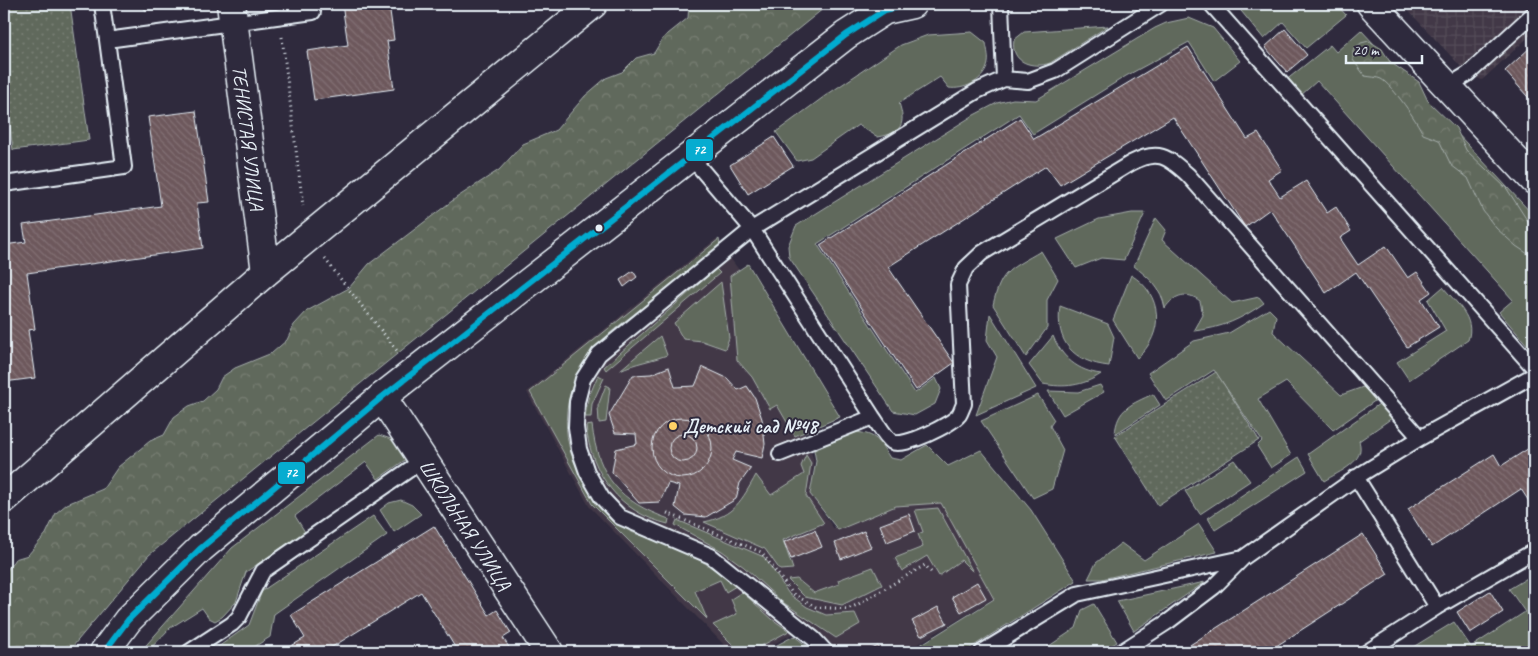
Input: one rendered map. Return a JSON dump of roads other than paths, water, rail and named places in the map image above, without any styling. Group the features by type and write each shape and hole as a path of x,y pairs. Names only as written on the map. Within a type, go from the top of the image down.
{"street":[{"path":"4,499 307,237 593,4"},
{"path":"104,652 128,620 201,548 382,397 846,35 885,10 912,4"},
{"path":"1371,4 1534,180"},
{"name":"ТЕНИСТАЯ УЛИЦА","path":"232,13 266,272"},
{"name":"ШКОЛЬНАЯ УЛИЦА","path":"382,397 549,652"}],"lane":[{"path":"4,184 124,167 102,4"},
{"path":"107,40 232,13 279,16 313,12 312,4"},
{"path":"1001,4 1004,79"},
{"path":"826,652 814,639 711,556 620,517 602,498 587,472 579,449 576,427 576,402 583,379 599,354 752,230 977,91 1004,79 1028,81 1055,71 1161,4"},
{"path":"1211,4 1534,368"},
{"path":"1448,86 1468,74 1534,13"},
{"path":"690,156 752,230 873,417 892,441 900,444 912,441 958,416 964,404 965,392 958,286 966,268 982,253 1130,163 1144,156 1154,155 1173,160 1188,174 1420,438"},
{"path":"1121,652 1192,604 1243,558 1356,478 1420,438 1534,375"},
{"path":"780,454 873,417"},
{"path":"189,652 232,624 239,617 263,570 423,460"},
{"path":"1356,478 1437,607"},
{"path":"1367,652 1437,607 1534,551"},
{"path":"982,652 1077,594 1243,558"}],"place":[{"name":"Детский сад №48","path":"673,426"}]}
